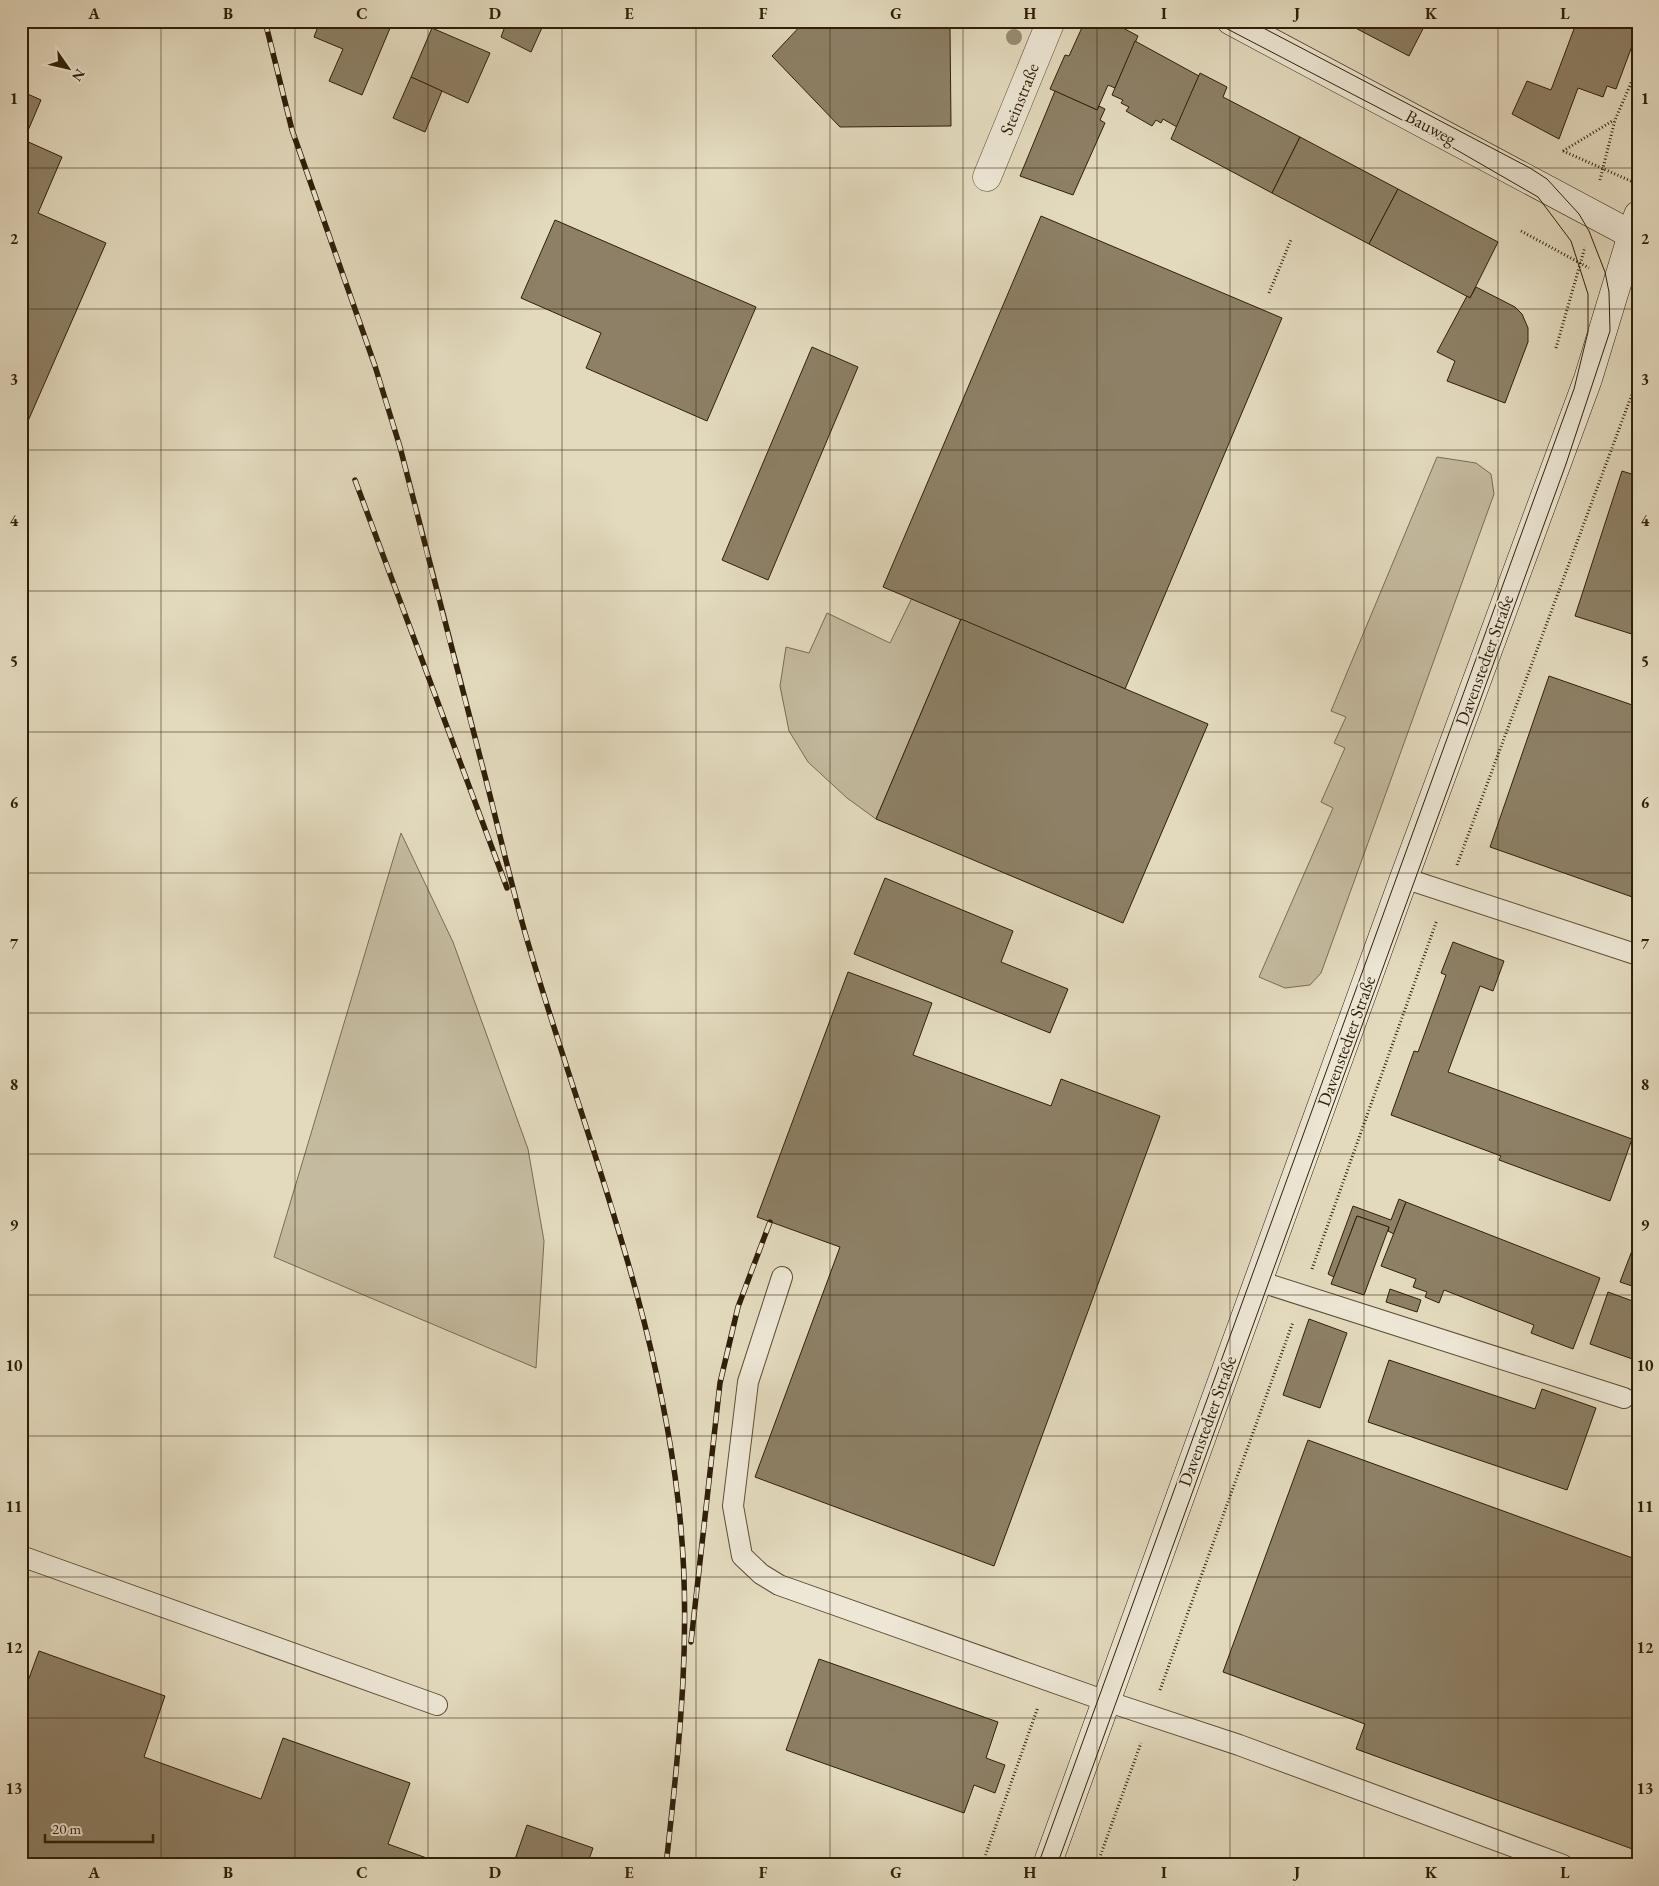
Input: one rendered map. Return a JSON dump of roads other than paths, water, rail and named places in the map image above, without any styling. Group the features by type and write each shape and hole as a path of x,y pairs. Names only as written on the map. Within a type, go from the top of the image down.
{"street":[{"name":"Steinstraße","path":"987,177 1051,21"},
{"name":"Bauweg","path":"1231,21 1592,213 1635,229"},
{"name":"Davenstedter Straße","path":"1047,1865 1404,878 1588,379 1616,282 1635,229"}],"lane":[{"path":"1404,878 1638,955"},
{"path":"782,1277 748,1382 733,1506 742,1556 761,1574 779,1585 1106,1702 1239,1745 1563,1865"},
{"path":"1258,1281 1624,1398"},
{"path":"21,1556 437,1705"}],"tram line":[{"path":"1038,1865 1574,389 1588,332 1588,294 1571,241 1538,197 1429,134 1212,21"},
{"path":"1057,1865 1566,464 1610,331 1609,292 1605,272 1589,231 1579,214 1547,179 1530,168 1250,21"}],"railway":[{"path":"265,21 292,130 375,366 400,447 522,923 615,1218 653,1358 667,1428 678,1500 684,1591 683,1682 680,1728 666,1865"},
{"path":"355,480 507,888"},
{"path":"691,1642 720,1383 738,1307 770,1222"}]}
